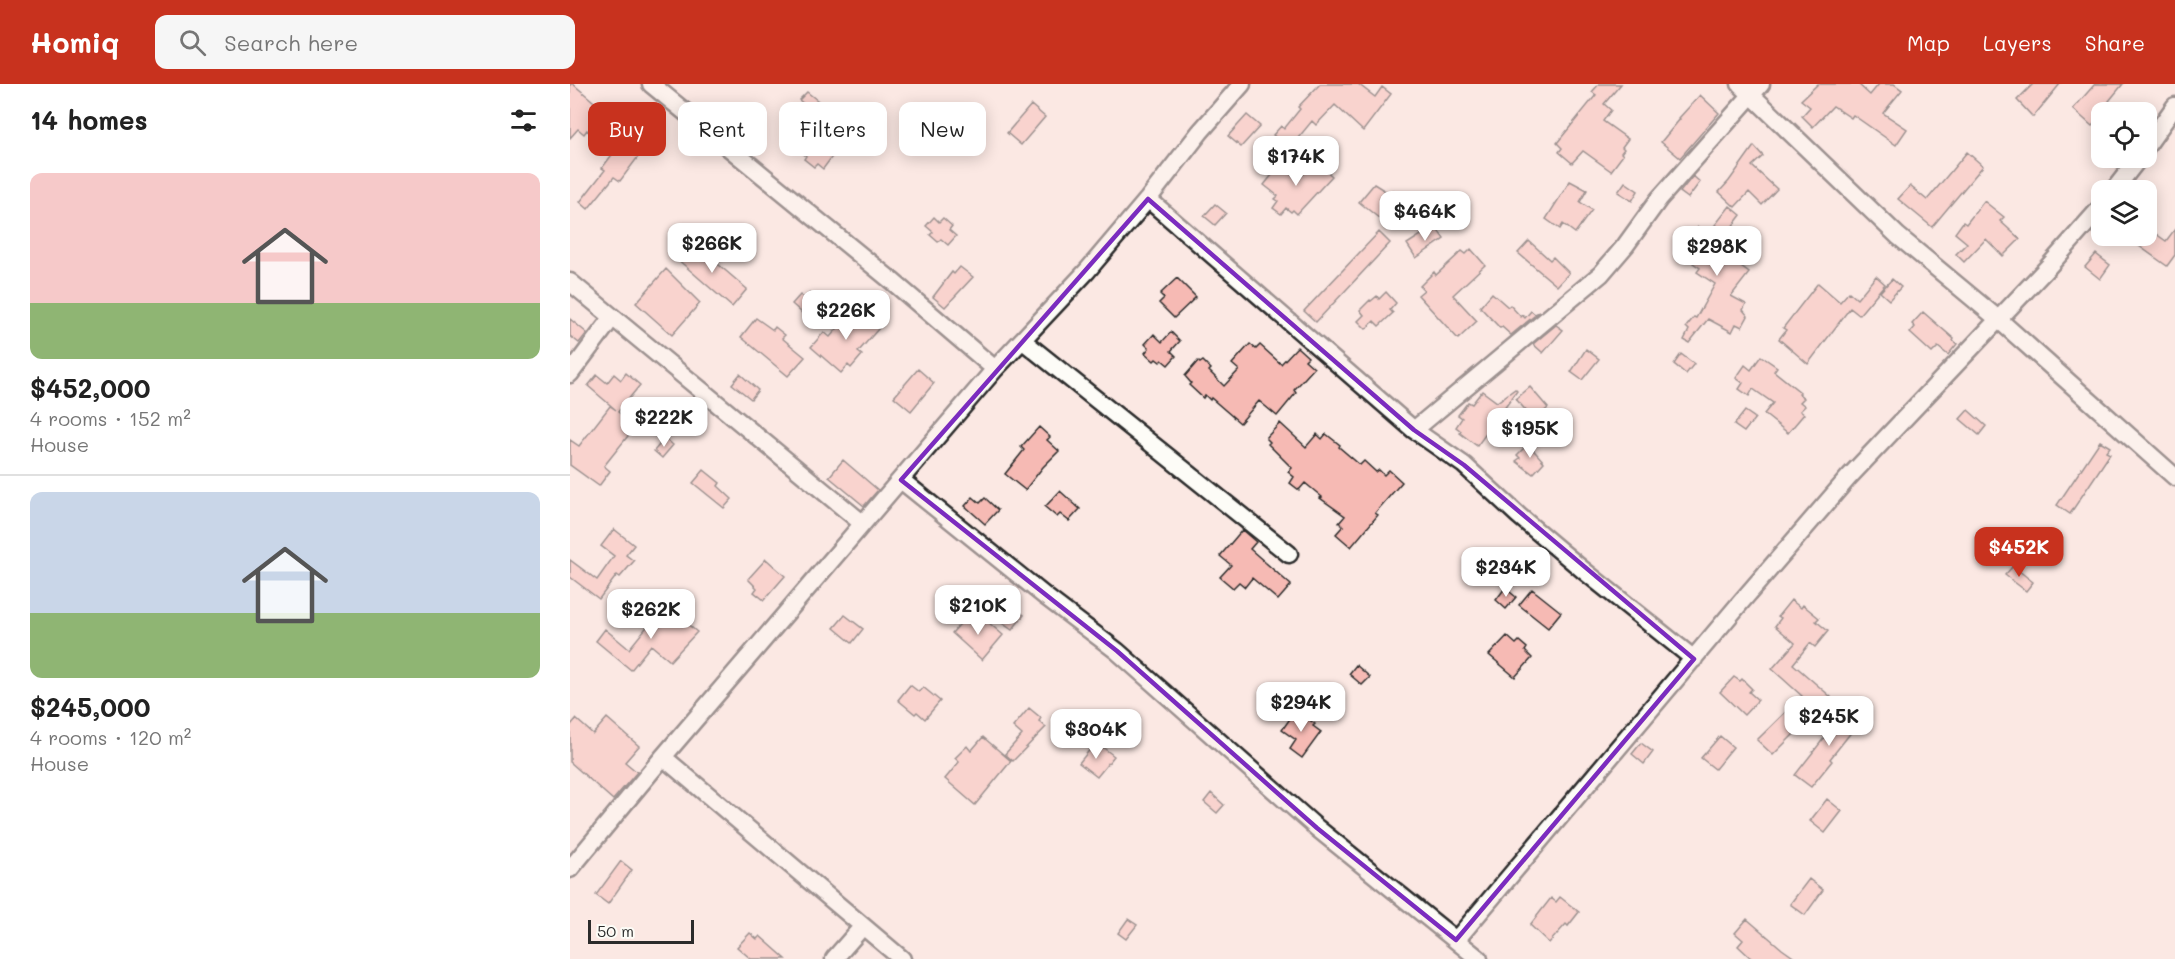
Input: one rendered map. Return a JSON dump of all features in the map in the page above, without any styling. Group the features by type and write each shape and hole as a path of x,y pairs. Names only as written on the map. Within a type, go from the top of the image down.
{"street":[{"path":"651,84 892,281 995,369"},
{"path":"572,863 995,369 1087,271 1242,84"},
{"path":"1414,430 1601,274 1625,246 1659,199 1751,88 1898,236 1998,319 2175,477"},
{"path":"2157,131 2175,106"},
{"path":"2122,180 2131,168"},
{"path":"1148,199 1414,430 1464,465 1564,554 1694,659"},
{"path":"1456,940 1848,478 2048,267 2091,218"},
{"path":"570,282 862,523"},
{"path":"570,374 612,318"},
{"path":"1022,340 1289,554"},
{"path":"901,480 1117,651 1317,828 1479,959"},
{"path":"663,757 902,959"},
{"path":"834,959 863,926"}],"highlighted area":[{"path":"1148,199 1414,430 1464,465 1694,659 1456,940 1317,828 1117,651 901,480"}],"building":[{"path":"570,84 573,84 594,102 588,102 588,131 584,134 578,129 570,138"},
{"path":"1320,84 1358,84 1375,97 1382,87 1391,94 1363,131 1335,105 1316,125 1312,121 1289,149 1273,135 1281,126 1284,129 1300,109 1298,107"},
{"path":"1599,84 1621,84 1604,104 1611,110 1603,121 1628,139 1622,147 1623,155 1611,171 1583,151 1572,163 1559,152 1562,148 1557,143 1596,95 1592,92"},
{"path":"1818,84 1858,84 1870,95 1879,84 1894,84 1902,90 1883,113 1907,129 1896,145 1853,115 1851,118 1833,106 1813,127 1802,116 1810,107 1801,100"},
{"path":"2033,84 2060,84 2033,117 2017,100"},
{"path":"2095,84 2123,84 2110,102 2091,102 2091,125 2073,109"},
{"path":"807,92 820,102 801,102 799,100"},
{"path":"1700,95 1719,113 1680,158 1661,142"},
{"path":"1031,105 1045,117 1021,145 1007,133"},
{"path":"1247,115 1260,126 1241,147 1228,136"},
{"path":"1754,146 1763,156 1752,166 1777,189 1762,205 1749,192 1735,207 1719,192"},
{"path":"1967,152 1983,166 1932,227 1898,199 1910,186 1927,200"},
{"path":"611,156 639,156 620,181 614,177 588,209 580,202 605,170 602,168"},
{"path":"806,156 833,156 823,169 817,164 814,167 804,159"},
{"path":"1315,161 1332,176 1297,214 1286,208 1281,214 1273,208 1278,201 1275,199 1278,196 1264,185 1280,165 1298,180"},
{"path":"1693,176 1700,182 1688,198 1680,192"},
{"path":"1570,181 1587,190 1580,202 1592,210 1575,233 1563,224 1560,229 1546,219"},
{"path":"1625,182 1638,191 1632,201 1618,192"},
{"path":"1374,184 1390,194 1393,190 1401,197 1398,201 1403,205 1398,211 1402,214 1391,228 1359,202"},
{"path":"1984,201 2004,217 2000,221 2020,239 2003,256 1986,239 1964,262 1956,254 1967,243 1955,233 1963,222 1966,224"},
{"path":"1215,204 1226,213 1215,225 1204,216"},
{"path":"1730,206 1741,215 1716,248 1749,273 1731,296 1746,304 1743,310 1748,316 1742,327 1736,324 1732,332 1708,319 1689,343 1684,340 1689,330 1686,327 1694,317 1696,318 1715,284 1697,272 1700,268 1693,263 1695,260 1684,251 1689,243 1687,241 1698,227 1708,234"},
{"path":"934,217 939,222 943,218 952,226 949,230 956,236 948,245 941,239 938,242 930,235 933,232 926,226"},
{"path":"1435,226 1444,239 1416,258 1407,244"},
{"path":"2175,229 2175,255 2167,266 2139,246 2157,246 2157,235 2166,241"},
{"path":"1379,232 1390,243 1316,322 1304,311"},
{"path":"691,241 747,289 732,307 676,258"},
{"path":"1529,241 1550,260 1553,257 1569,273 1557,286 1518,253"},
{"path":"1471,249 1485,265 1453,295 1477,321 1458,339 1418,295 1424,290 1420,286 1434,272 1436,275 1462,251 1466,254"},
{"path":"2096,254 2110,265 2100,279 2085,267"},
{"path":"960,267 973,277 945,307 933,297 952,272 954,274"},
{"path":"666,269 700,303 672,335 636,303"},
{"path":"1876,276 1885,284 1859,315 1850,308 1808,364 1779,339 1786,330 1783,328 1818,283 1840,302 1849,292 1857,299"},
{"path":"1177,278 1196,297 1174,318 1159,303 1164,298 1160,294"},
{"path":"1892,279 1901,287 1889,300 1880,292"},
{"path":"1386,292 1396,303 1390,310 1393,313 1379,326 1374,321 1366,329 1358,321 1364,315 1360,310 1370,300 1377,296 1379,299"},
{"path":"810,293 825,306 811,321 792,304 800,295 805,299"},
{"path":"1492,293 1508,307 1510,305 1521,317 1522,315 1525,318 1531,311 1535,314 1539,312 1511,335 1502,327 1500,328 1480,307"},
{"path":"856,307 879,328 858,352 862,355 851,368 848,365 841,373 811,347 824,332 830,337"},
{"path":"1923,312 1957,344 1948,355 1938,347 1932,353 1910,333 1915,327 1912,324"},
{"path":"756,318 773,330 775,327 785,335 782,338 805,357 788,376 741,337"},
{"path":"570,319 587,333 579,343 570,336"},
{"path":"1556,325 1563,330 1543,353 1533,344"},
{"path":"1171,332 1180,341 1171,351 1176,356 1168,365 1162,360 1154,361 1145,353 1149,348 1145,344 1154,334 1162,342"},
{"path":"1250,344 1256,349 1260,345 1281,364 1297,347 1308,357 1305,360 1314,368 1294,390 1296,393 1277,416 1259,401 1240,423 1211,398 1210,400 1205,395 1203,398 1189,385 1191,383 1185,376 1198,361 1200,363 1203,361 1211,369 1209,371 1224,386 1239,370 1232,364"},
{"path":"1586,349 1599,359 1582,380 1571,372"},
{"path":"1681,354 1694,364 1686,374 1674,364"},
{"path":"1761,356 1777,367 1774,371 1804,398 1800,402 1805,406 1800,411 1804,414 1788,433 1764,414 1773,403 1753,389 1749,396 1739,389 1743,383 1736,378 1745,365 1751,370"},
{"path":"918,369 934,383 911,411 894,397"},
{"path":"626,373 640,385 618,412 636,426 604,466 610,471 599,486 570,465 570,440 579,446 610,406 616,410 588,386 597,375 607,383 614,374 621,380"},
{"path":"740,374 758,390 751,399 732,384"},
{"path":"1530,387 1548,408 1534,420 1516,399"},
{"path":"1515,389 1517,391 1477,446 1460,433 1461,431 1456,427 1462,418 1458,415 1468,402 1472,404 1482,391 1497,402"},
{"path":"1968,410 1986,426 1979,435 1960,419"},
{"path":"1745,411 1755,418 1744,432 1734,425"},
{"path":"1280,423 1306,447 1317,434 1322,439 1326,434 1360,465 1364,461 1376,472 1379,470 1384,475 1389,470 1402,482 1375,513 1378,515 1351,547 1336,534 1343,526 1339,523 1345,516 1320,498 1322,497 1305,483 1299,490 1290,483 1294,477 1288,472 1292,468 1268,444 1270,442 1266,438"},
{"path":"1039,427 1050,437 1047,440 1059,451 1025,490 1005,474 1024,450 1021,447"},
{"path":"665,438 673,445 662,458 654,451"},
{"path":"2100,441 2110,447 2106,452 2110,454 2070,514 2057,505"},
{"path":"1528,444 1544,462 1533,474 1516,461 1520,458 1517,455"},
{"path":"843,460 878,490 864,506 829,477"},
{"path":"704,470 720,483 718,486 732,499 724,508 693,483"},
{"path":"1060,491 1080,509 1069,521 1060,514 1057,517 1045,507"},
{"path":"973,497 980,503 985,498 998,510 985,524 965,506"},
{"path":"614,529 634,545 626,555 634,561 620,577 617,575 599,599 570,577 570,560 597,580 614,556 601,546"},
{"path":"1242,530 1256,542 1250,549 1291,585 1278,600 1252,578 1245,587 1239,582 1233,588 1220,577 1231,565 1220,556"},
{"path":"766,559 785,576 764,600 754,592 757,588 748,579"},
{"path":"2013,566 2033,582 2026,591 2005,575"},
{"path":"1505,588 1516,597 1506,609 1496,600"},
{"path":"1532,589 1561,612 1548,628 1519,605"},
{"path":"1791,600 1801,608 1803,605 1819,618 1816,621 1828,631 1815,647 1810,643 1793,664 1831,697 1773,755 1757,740 1802,696 1772,669 1795,643 1775,626 1781,618 1778,616"},
{"path":"662,608 682,626 685,622 697,632 670,661 651,645 631,670 596,641 605,629 629,649"},
{"path":"1014,608 1024,615 1012,630 1002,623"},
{"path":"845,615 863,629 852,643 834,628"},
{"path":"981,616 1003,635 982,660 952,633 966,617 974,624"},
{"path":"1507,636 1516,644 1519,641 1527,648 1525,651 1532,658 1515,677 1489,655"},
{"path":"1356,665 1370,677 1362,685 1349,674"},
{"path":"1734,677 1740,681 1742,679 1752,689 1749,692 1758,700 1744,715 1720,692"},
{"path":"910,685 919,692 923,687 940,701 925,719 898,700"},
{"path":"1850,705 1864,716 1811,787 1795,775"},
{"path":"1029,708 1041,718 1039,721 1046,727 1013,761 1005,754 1022,735 1013,727"},
{"path":"1296,710 1315,724 1313,726 1321,732 1302,758 1290,749 1296,740 1282,730"},
{"path":"607,718 639,746 625,762 637,772 613,800 570,762 570,726 576,719 593,734"},
{"path":"1720,736 1733,747 1715,769 1701,758"},
{"path":"983,737 1011,761 975,805 945,779 959,762 955,758 967,746 971,751"},
{"path":"1096,742 1114,756 1097,777 1079,763"},
{"path":"1641,743 1653,752 1644,764 1632,754"},
{"path":"1211,793 1224,805 1217,813 1204,802"},
{"path":"1827,799 1842,811 1825,833 1810,821"},
{"path":"621,861 632,870 608,904 596,895"},
{"path":"1809,879 1823,890 1805,915 1790,904"},
{"path":"1560,897 1579,912 1568,926 1566,924 1549,943 1530,925 1551,898 1556,902"},
{"path":"1128,919 1137,925 1126,939 1118,933"},
{"path":"1747,919 1796,959 1752,959 1738,946 1743,940 1735,933"},
{"path":"750,933 757,939 760,936 786,959 751,959 737,947"}]}
